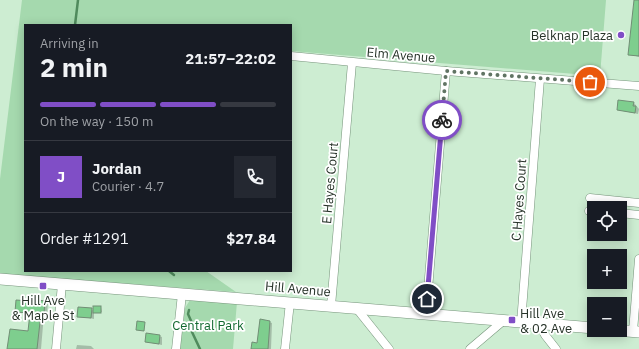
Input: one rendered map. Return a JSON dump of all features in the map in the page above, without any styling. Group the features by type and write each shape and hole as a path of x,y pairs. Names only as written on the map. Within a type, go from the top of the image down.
{"street":[{"name":"Elm Avenue","path":"292,56 352,63 639,86"},
{"name":"E Hayes Court","path":"331,306 352,63"},
{"path":"426,314 446,71"},
{"name":"C Hayes Court","path":"521,323 540,79"},
{"path":"590,198 639,203"},
{"path":"627,214 639,215"},
{"path":"636,332 639,259"},
{"name":"Hill Avenue","path":"0,279 290,302 540,325 587,328"},
{"path":"56,349 62,284"},
{"path":"176,349 182,294"},
{"path":"285,349 290,302"},
{"path":"357,309 389,349"},
{"path":"470,349 502,321"},
{"path":"540,325 545,335 556,349"}],"green space":[{"path":"22,0 606,0 600,76 292,51 292,24 24,24 24,272 207,272 236,292 0,274 0,179"},
{"name":"Central Park","path":"190,300 237,302 233,349 180,349 185,308"}],"building":[{"path":"634,0 639,0 639,56 628,55"},
{"path":"618,100 634,102 633,106 636,106 635,113 617,110"},
{"path":"31,299 45,301 44,313 41,313 37,349 7,349 10,329 28,331 30,313 15,312 16,300 30,301"},
{"path":"93,306 101,306 101,313 93,313"},
{"path":"78,307 92,308 91,318 77,317"},
{"path":"260,319 270,321 268,349 251,349 252,342 257,343"},
{"path":"137,321 145,322 144,331 136,330"},
{"path":"146,333 160,335 159,344 145,342"}],"waterway":[{"path":"75,24 78,0"},
{"path":"170,272 174,275"},
{"path":"189,310 188,314 192,323 192,332 200,349"}],"way so far":[{"path":"442,120 446,71 590,82"}],"place":[{"name":"Belknap Plaza","path":"621,35"},
{"name":"Hill Ave & Maple St","path":"43,286"},
{"name":"Hill Ave & 02 Ave","path":"512,320"}],"route":[{"path":"427,299 442,120"}]}
